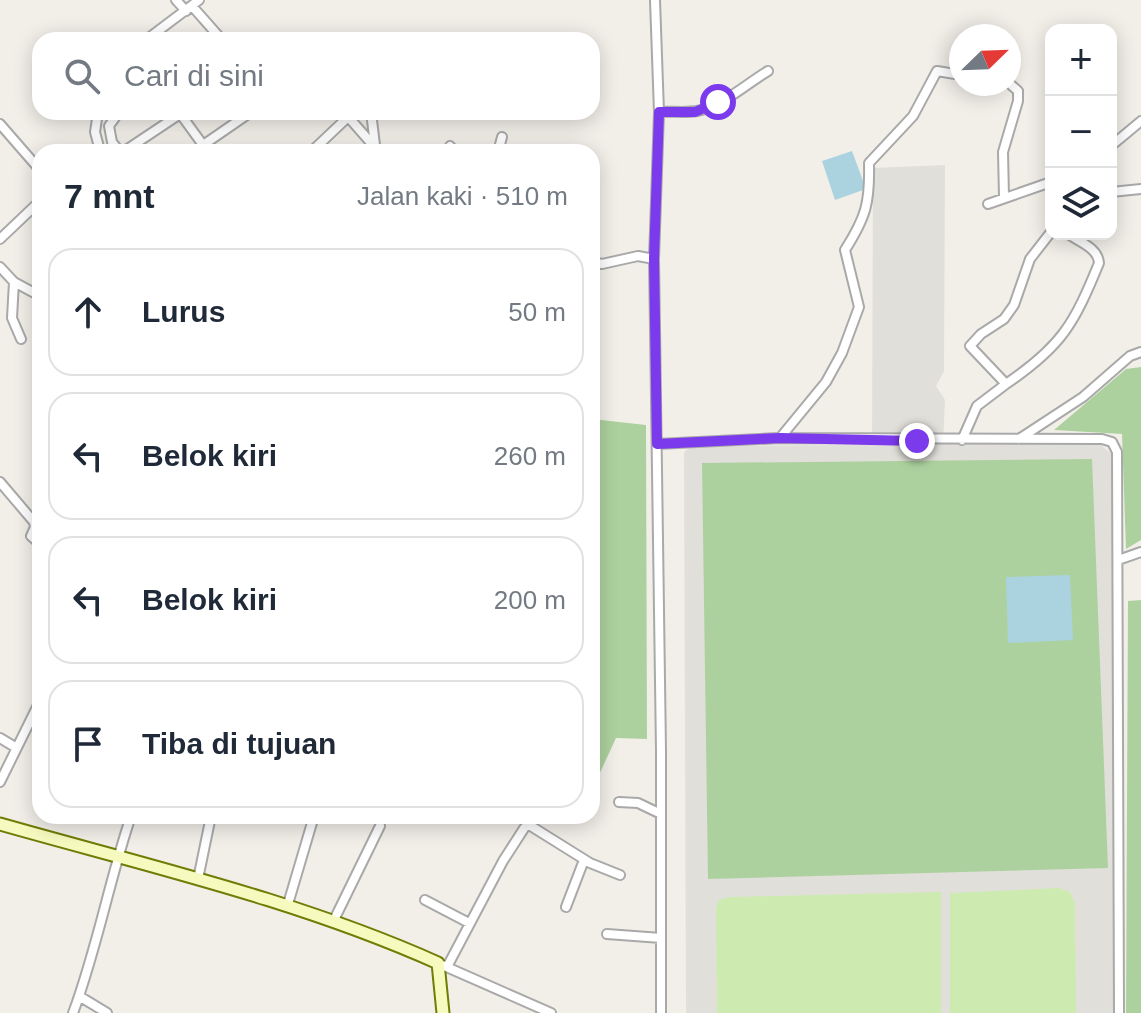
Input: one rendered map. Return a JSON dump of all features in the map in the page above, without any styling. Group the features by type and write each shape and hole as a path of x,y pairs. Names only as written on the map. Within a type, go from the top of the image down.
{"street":[{"path":"176,0 192,6 215,32"},
{"path":"655,0 659,112 654,259 661,1013"},
{"path":"157,32 192,6"},
{"path":"659,112 695,112 724,100 768,71"},
{"path":"780,438 826,382 842,353 859,307 845,250 863,221 870,186 869,163 913,116 937,71 949,73"},
{"path":"1004,197 1003,152 1018,96"},
{"path":"97,120 95,132 98,144"},
{"path":"113,120 109,126 114,144"},
{"path":"133,144 170,120"},
{"path":"186,120 202,144"},
{"path":"204,144 239,120"},
{"path":"318,144 340,120"},
{"path":"351,120 369,144"},
{"path":"372,120 374,144"},
{"path":"1117,139 1141,121"},
{"path":"0,124 32,161"},
{"path":"500,144 502,137"},
{"path":"988,204 1045,184"},
{"path":"1117,191 1141,189"},
{"path":"0,239 32,209"},
{"path":"1006,384 970,346 981,334 1004,319 1014,305 1030,259 1045,240"},
{"path":"962,440 977,406 1043,358 1060,340 1082,306 1099,263 1094,250 1078,240"},
{"path":"600,264 638,256 654,259"},
{"path":"0,267 14,282 32,292"},
{"path":"14,282 12,318 21,339"},
{"path":"1018,439 1083,397 1130,356 1141,352"},
{"path":"657,444 780,438 1102,439 1112,442 1117,452 1119,1013"},
{"path":"0,482 32,520"},
{"path":"1118,560 1141,552"},
{"path":"0,782 32,716"},
{"path":"0,738 15,747"},
{"path":"619,802 638,803 661,814"},
{"path":"0,824 288,904 443,965 551,1013"},
{"path":"73,1013 128,824"},
{"path":"198,879 209,824"},
{"path":"288,904 312,824"},
{"path":"443,1013 443,965 527,824"},
{"path":"534,824 584,860 620,875"},
{"path":"334,920 380,826"},
{"path":"566,907 584,860"},
{"path":"425,900 469,923"},
{"path":"607,934 661,938"},
{"path":"79,996 107,1013"}],"shaded area":[{"path":"945,165 944,371 936,386 945,400 943,444 1098,443 1112,454 1116,1013 686,1013 684,452 692,446 872,445 873,168"}],"green space":[{"path":"1141,367 1141,540 1126,549 1122,434 1054,430 1126,369"},
{"path":"600,420 646,425 647,739 616,738 600,773"},
{"path":"1092,459 1108,868 708,879 702,463"},
{"path":"1141,600 1141,1013 1126,1013 1128,601"},
{"path":"1059,888 1070,892 1075,903 1076,1013 950,1013 950,893"},
{"path":"941,892 941,1013 717,1013 716,908 719,900 730,897"}],"water":[{"path":"852,151 866,189 835,200 822,161"},
{"path":"1070,575 1073,640 1008,643 1006,577"}],"route":[{"path":"718,102 695,112 659,112 654,259 657,444 780,438 917,441"}]}
